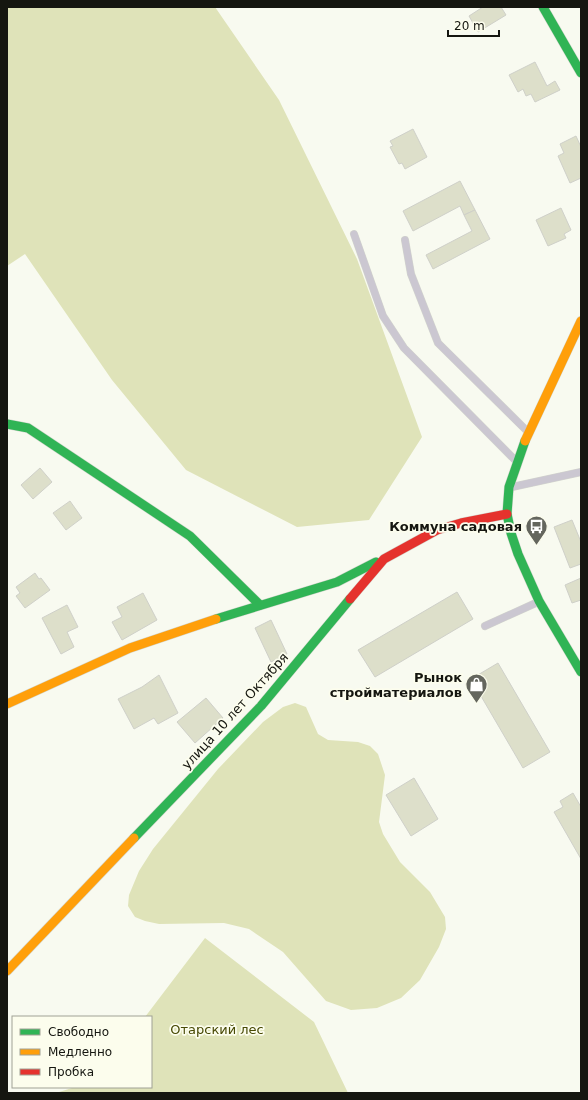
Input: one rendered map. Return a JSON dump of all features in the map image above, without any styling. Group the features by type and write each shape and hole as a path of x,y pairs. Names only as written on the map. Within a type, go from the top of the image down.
{"street":[{"path":"543,7 581,72"},
{"path":"581,321 528,432 517,462 510,488 507,514 510,533 539,601 581,672"},
{"path":"7,424 28,428 190,536 260,605"},
{"name":"улица 10 лет Октября","path":"7,971 261,706 384,559 437,530 507,514"},
{"path":"7,704 130,648 260,605 337,582 384,559"}],"lane":[{"path":"354,234 383,316 404,348 517,462"},
{"path":"405,240 410,274 438,343 528,432"},
{"path":"510,488 581,472"},
{"path":"485,626 539,601"}],"green space":[{"path":"7,7 215,7 279,100 357,259 422,437 369,520 297,527 186,470 112,380 25,254 7,266"},
{"path":"295,703 306,707 318,734 328,740 358,742 370,746 378,754 385,775 379,822 383,834 400,862 430,892 445,917 446,929 439,947 420,980 401,998 377,1008 351,1010 326,1001 283,952 249,929 224,923 159,924 135,917 128,906 129,895 139,871 153,849 218,769 263,722 283,707"},
{"name":"Отарский лес","path":"205,938 314,1022 348,1093 56,1093 72,1088 152,1088 152,1016 146,1016"}],"building":[{"path":"483,7 501,7 506,15 478,32 469,16"},
{"path":"535,62 547,86 555,81 560,90 535,102 531,94 526,96 523,89 518,92 509,75"},
{"path":"413,129 427,157 405,169 402,163 399,164 390,147 393,146 390,141"},
{"path":"576,136 581,147 581,178 570,183 558,156 564,153 560,144"},
{"path":"460,181 475,210 464,215 460,206 413,231 403,211"},
{"path":"561,208 571,230 564,234 566,238 548,246 536,220"},
{"path":"475,210 490,239 433,269 426,255 472,231 464,215"},
{"path":"40,468 52,482 33,499 21,485"},
{"path":"70,501 82,518 66,530 53,513"},
{"path":"572,520 581,542 581,564 570,568 554,527"},
{"path":"35,573 50,590 25,608 16,596 20,593 16,587"},
{"path":"581,578 581,600 572,603 565,585"},
{"path":"457,592 473,619 375,677 358,650"},
{"path":"143,593 157,620 122,640 112,622 122,617 117,607"},
{"path":"67,605 78,627 67,632 74,647 61,654 42,618"},
{"path":"271,620 287,654 271,662 255,628"},
{"path":"498,663 550,752 523,768 471,679"},
{"path":"159,675 178,713 158,724 154,718 134,729 118,699 142,687"},
{"path":"206,698 223,718 195,743 177,722"},
{"path":"414,778 438,819 411,836 386,795"},
{"path":"573,793 581,807 581,859 554,812 563,807 560,801"}],"traffic: fast":[{"path":"543,7 581,73"},
{"path":"7,424 28,428 190,536 260,605"},
{"path":"525,441 509,487 507,514 511,533 518,554 539,601 581,672"},
{"path":"216,619 337,582 376,562"},
{"path":"134,838 261,706 350,599"}],"traffic: slow":[{"path":"525,441 581,321"},
{"path":"7,704 130,648 216,619"},
{"path":"7,971 134,838"}],"traffic: jam":[{"path":"350,599 384,559 437,530 461,523 507,514"}],"place":[{"name":"Коммуна садовая","path":"537,546"},
{"name":"Рынок стройматериалов","path":"477,704"}]}
